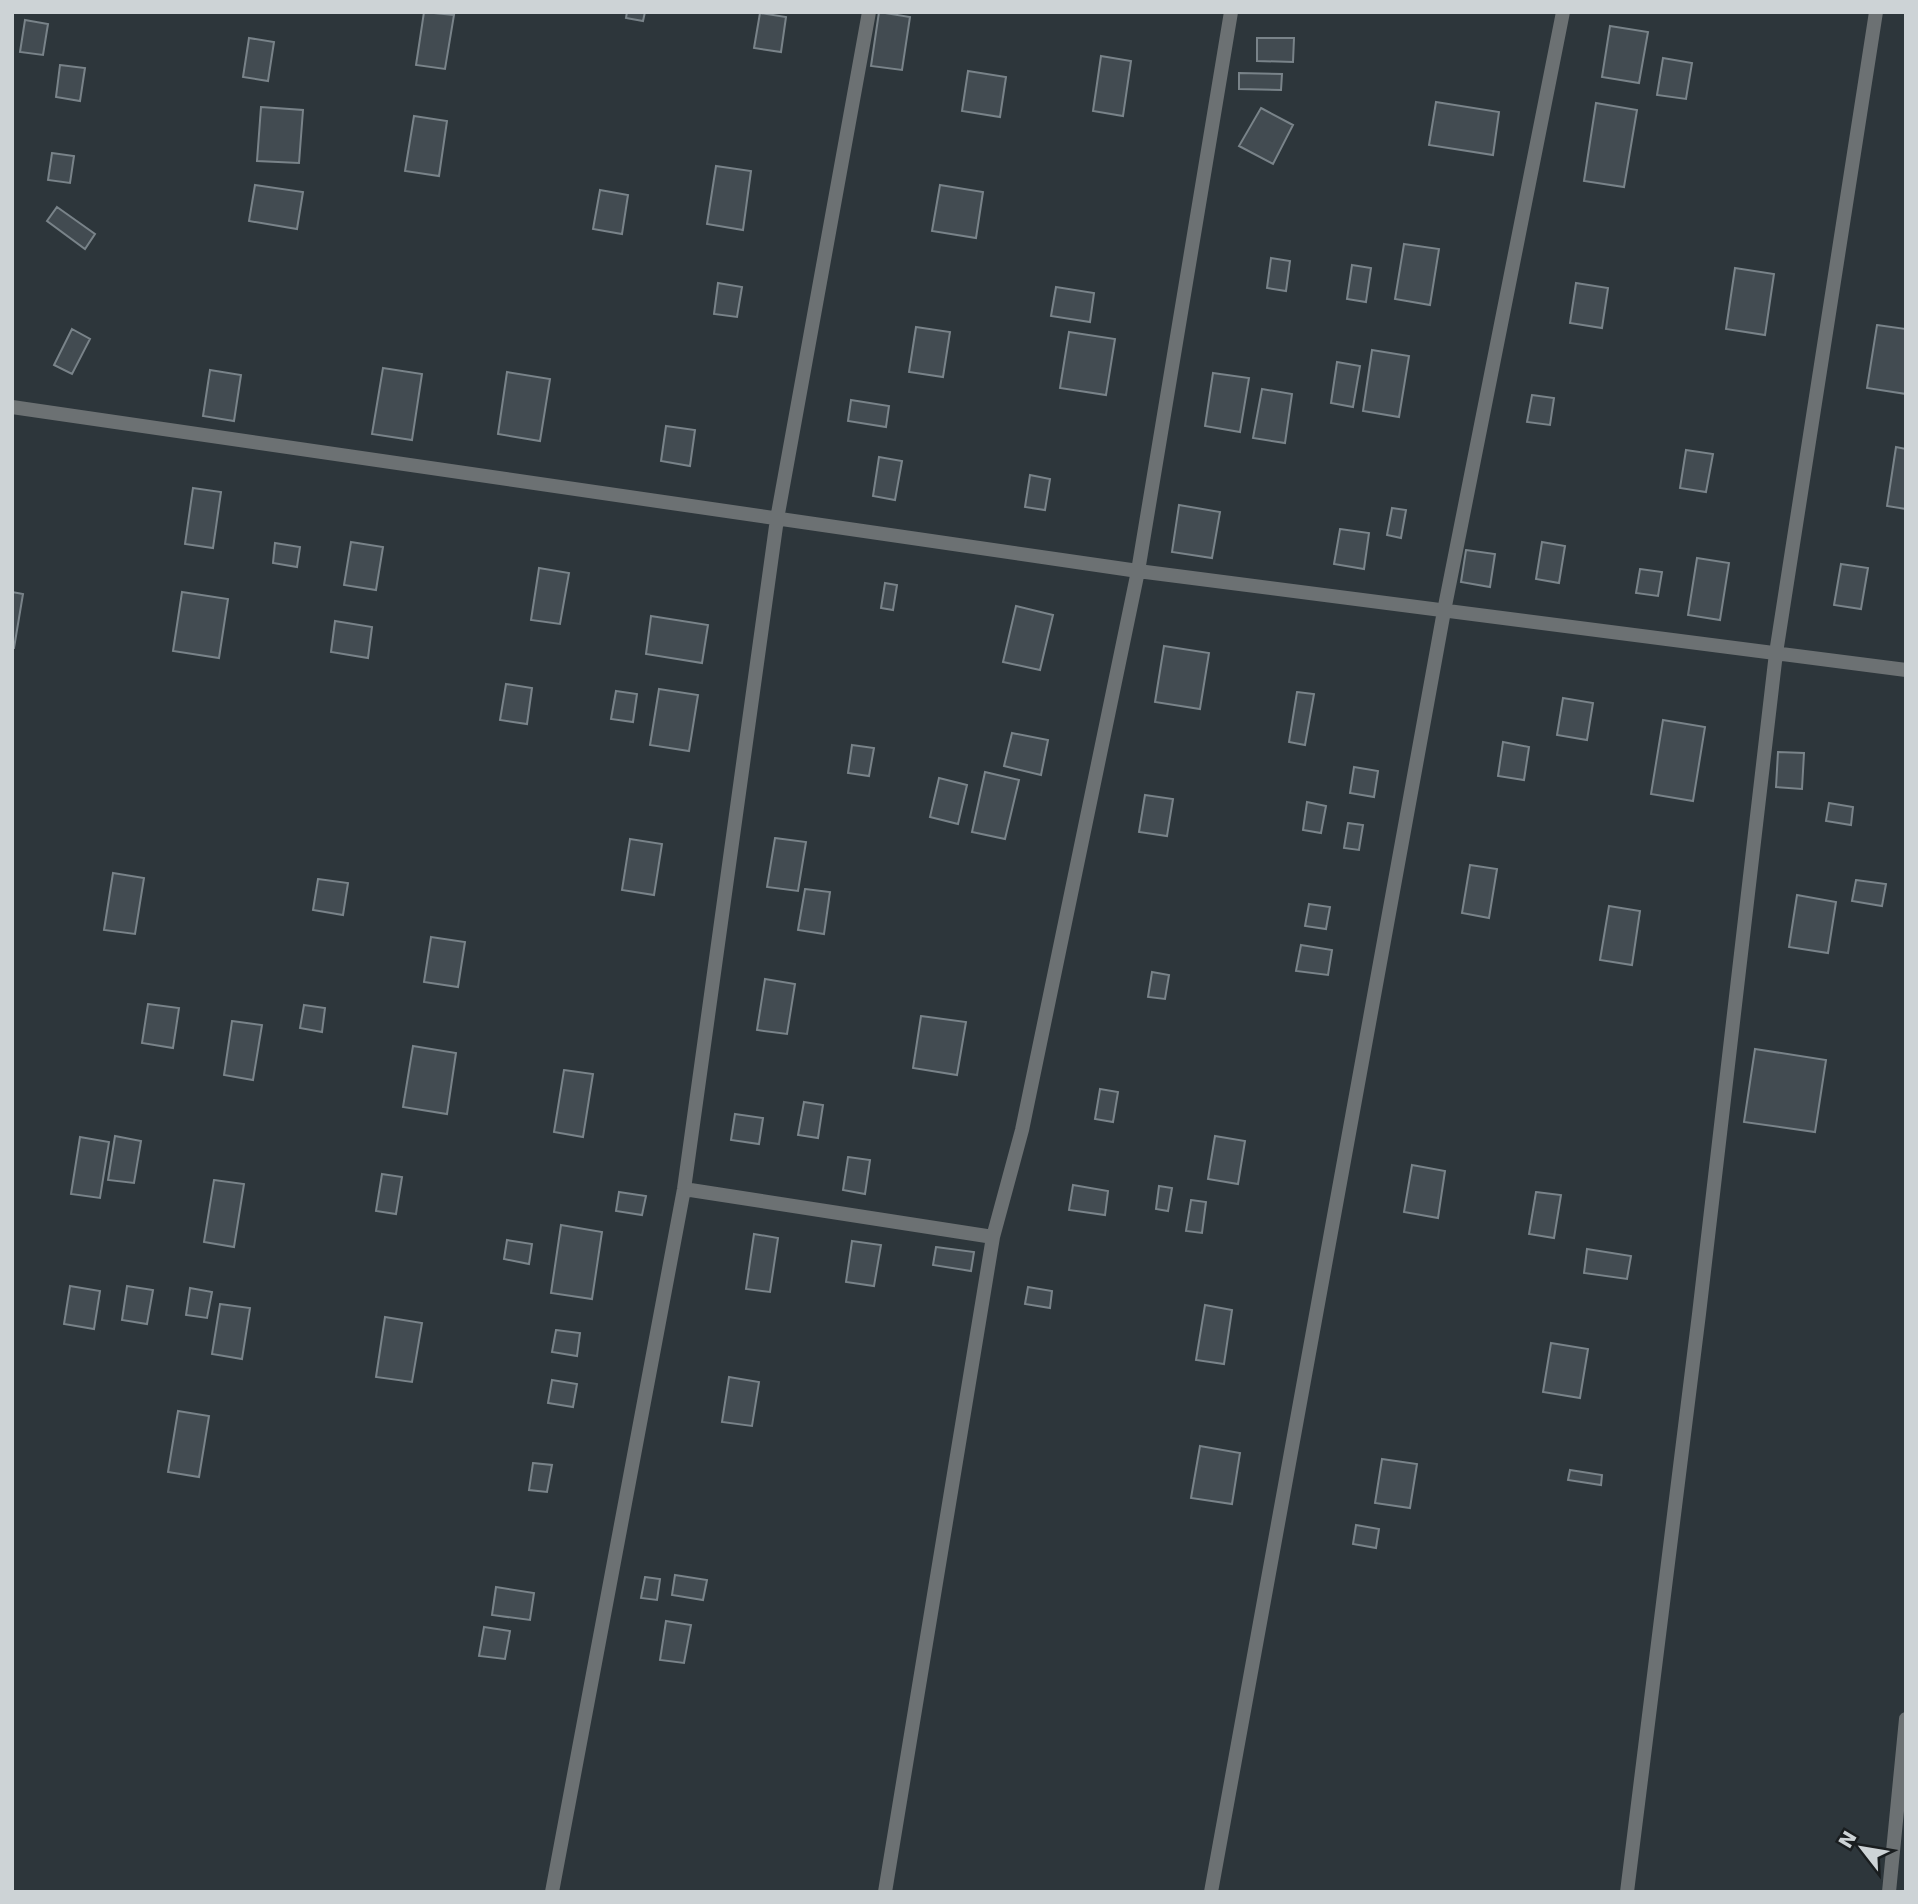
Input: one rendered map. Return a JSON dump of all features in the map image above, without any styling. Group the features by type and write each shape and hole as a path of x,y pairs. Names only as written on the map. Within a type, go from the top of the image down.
{"street":[{"path":"552,1892 684,1189 777,519 869,12"},
{"path":"885,1892 993,1237 1022,1130 1138,571 1231,12"},
{"path":"1211,1892 1444,611 1563,12"},
{"path":"1627,1892 1699,1314 1776,653 1876,12"},
{"path":"12,407 1138,571 1906,670"},
{"path":"684,1189 993,1237"},
{"path":"1889,1892 1906,1719"}],"building":[{"path":"424,12 454,15 445,69 416,65"},
{"path":"627,12 645,12 643,21 626,18"},
{"path":"879,12 910,17 902,70 871,66"},
{"path":"760,13 786,17 781,52 754,48"},
{"path":"25,20 48,24 43,55 20,52"},
{"path":"1610,26 1648,32 1639,83 1602,77"},
{"path":"249,38 274,42 268,81 243,77"},
{"path":"1257,38 1294,38 1293,62 1257,61"},
{"path":"1101,56 1131,61 1123,116 1093,111"},
{"path":"1663,58 1692,63 1686,99 1657,95"},
{"path":"60,65 85,68 80,101 56,97"},
{"path":"968,71 1006,77 1000,117 962,111"},
{"path":"1239,73 1282,74 1281,90 1239,89"},
{"path":"1436,102 1499,112 1493,155 1429,145"},
{"path":"1596,103 1637,110 1624,187 1584,181"},
{"path":"261,107 303,110 299,163 257,161"},
{"path":"1261,108 1293,125 1273,164 1239,146"},
{"path":"414,116 447,121 439,176 405,171"},
{"path":"52,153 74,156 70,183 48,180"},
{"path":"716,166 751,171 743,230 707,224"},
{"path":"255,185 303,192 297,229 249,221"},
{"path":"940,185 983,192 976,238 932,231"},
{"path":"600,190 628,195 622,234 593,229"},
{"path":"57,207 95,234 85,249 47,221"},
{"path":"1404,244 1439,249 1430,305 1395,299"},
{"path":"1271,258 1290,261 1286,291 1267,288"},
{"path":"1352,265 1371,268 1366,302 1347,299"},
{"path":"1735,268 1774,274 1765,335 1726,329"},
{"path":"718,283 742,287 737,317 714,314"},
{"path":"1576,283 1608,288 1602,328 1570,323"},
{"path":"1056,287 1094,293 1090,322 1051,316"},
{"path":"1877,325 1906,329 1906,394 1867,388"},
{"path":"916,327 950,332 943,377 909,372"},
{"path":"72,329 90,339 72,374 54,365"},
{"path":"1069,332 1115,339 1106,395 1060,388"},
{"path":"1372,350 1409,356 1399,417 1363,411"},
{"path":"1337,362 1360,366 1353,407 1331,403"},
{"path":"383,368 422,374 412,440 372,434"},
{"path":"210,370 241,375 234,421 203,416"},
{"path":"507,372 550,379 540,441 498,434"},
{"path":"1213,373 1249,378 1240,432 1205,426"},
{"path":"1262,389 1292,394 1285,443 1253,438"},
{"path":"1532,395 1554,398 1550,425 1527,422"},
{"path":"851,400 889,406 886,427 848,421"},
{"path":"666,426 695,430 690,466 661,461"},
{"path":"1896,447 1906,449 1906,509 1887,506"},
{"path":"1686,450 1713,454 1706,492 1680,488"},
{"path":"879,457 902,461 895,500 873,496"},
{"path":"1030,475 1050,479 1045,510 1025,507"},
{"path":"193,488 221,492 213,548 185,544"},
{"path":"1179,505 1220,512 1212,558 1172,552"},
{"path":"1392,508 1406,510 1401,538 1387,535"},
{"path":"1340,529 1369,533 1364,569 1334,564"},
{"path":"351,542 383,547 376,590 344,585"},
{"path":"1542,542 1565,546 1559,583 1536,579"},
{"path":"275,543 300,547 297,567 273,563"},
{"path":"1466,550 1495,554 1490,587 1461,582"},
{"path":"1697,558 1729,563 1720,620 1688,615"},
{"path":"1841,564 1868,568 1861,609 1834,605"},
{"path":"539,568 569,573 560,624 531,620"},
{"path":"1640,569 1662,572 1658,596 1636,593"},
{"path":"885,583 897,585 893,610 881,608"},
{"path":"12,592 23,594 14,648 12,648"},
{"path":"182,592 228,599 219,658 173,651"},
{"path":"1016,606 1053,615 1040,670 1003,662"},
{"path":"651,616 708,625 702,663 646,654"},
{"path":"335,621 372,627 368,658 331,652"},
{"path":"1164,646 1209,653 1200,709 1155,702"},
{"path":"506,684 532,688 527,724 500,720"},
{"path":"659,689 698,695 689,751 650,745"},
{"path":"616,691 637,694 633,722 611,719"},
{"path":"1297,692 1314,694 1305,745 1289,742"},
{"path":"1563,698 1593,703 1587,740 1557,735"},
{"path":"1663,720 1705,727 1693,801 1651,794"},
{"path":"1012,733 1048,740 1041,775 1004,766"},
{"path":"1503,742 1529,747 1524,780 1498,776"},
{"path":"852,745 874,748 869,776 848,773"},
{"path":"1778,752 1804,753 1802,789 1776,787"},
{"path":"1354,767 1378,771 1374,797 1350,793"},
{"path":"985,772 1019,780 1005,839 972,832"},
{"path":"939,778 967,785 958,824 930,817"},
{"path":"1145,795 1173,799 1167,836 1139,832"},
{"path":"1307,802 1326,806 1321,833 1303,830"},
{"path":"1829,803 1853,807 1851,825 1826,821"},
{"path":"1348,823 1363,825 1359,850 1344,848"},
{"path":"775,838 806,842 798,891 767,887"},
{"path":"630,839 662,844 654,895 622,890"},
{"path":"1470,865 1497,869 1489,918 1462,913"},
{"path":"113,873 144,878 135,934 104,930"},
{"path":"318,879 348,883 343,915 313,910"},
{"path":"1856,880 1886,884 1882,906 1852,901"},
{"path":"805,889 830,892 824,934 798,930"},
{"path":"1797,895 1836,902 1828,953 1789,947"},
{"path":"1309,904 1330,907 1326,929 1305,926"},
{"path":"1609,906 1640,911 1632,965 1600,960"},
{"path":"431,937 465,942 458,987 424,982"},
{"path":"1301,945 1332,950 1328,975 1296,971"},
{"path":"1152,972 1169,975 1165,999 1148,997"},
{"path":"765,979 795,984 787,1034 757,1030"},
{"path":"148,1004 179,1008 173,1048 142,1043"},
{"path":"304,1005 325,1008 322,1032 300,1028"},
{"path":"921,1016 966,1022 957,1075 913,1068"},
{"path":"232,1021 262,1025 253,1080 224,1075"},
{"path":"413,1046 456,1053 447,1114 403,1107"},
{"path":"1755,1049 1826,1060 1815,1132 1744,1122"},
{"path":"564,1070 593,1074 583,1137 554,1132"},
{"path":"1100,1089 1118,1092 1113,1122 1095,1119"},
{"path":"804,1102 823,1105 818,1138 798,1135"},
{"path":"735,1114 763,1118 759,1144 731,1140"},
{"path":"115,1136 141,1141 134,1183 108,1180"},
{"path":"1215,1136 1245,1141 1238,1184 1208,1179"},
{"path":"80,1137 109,1142 100,1198 71,1194"},
{"path":"848,1157 870,1160 865,1194 843,1190"},
{"path":"1412,1165 1445,1171 1438,1218 1404,1212"},
{"path":"382,1174 402,1177 396,1214 376,1211"},
{"path":"214,1180 244,1184 234,1247 204,1242"},
{"path":"1073,1185 1108,1191 1105,1215 1069,1210"},
{"path":"1159,1186 1172,1188 1168,1211 1156,1209"},
{"path":"619,1192 646,1196 642,1215 616,1211"},
{"path":"1536,1192 1561,1195 1554,1238 1529,1234"},
{"path":"1191,1200 1206,1202 1202,1233 1186,1231"},
{"path":"561,1225 602,1232 592,1299 551,1293"},
{"path":"754,1234 778,1238 770,1292 746,1289"},
{"path":"507,1240 532,1244 529,1264 504,1259"},
{"path":"852,1241 881,1245 874,1286 846,1282"},
{"path":"936,1247 974,1252 971,1271 933,1265"},
{"path":"1587,1249 1631,1256 1627,1279 1584,1273"},
{"path":"70,1286 100,1291 94,1329 64,1324"},
{"path":"127,1286 153,1290 147,1324 122,1320"},
{"path":"1028,1287 1052,1291 1050,1308 1025,1304"},
{"path":"190,1288 212,1292 207,1318 186,1315"},
{"path":"220,1304 250,1308 242,1359 212,1354"},
{"path":"1205,1305 1232,1310 1224,1364 1196,1360"},
{"path":"385,1317 422,1323 412,1382 376,1377"},
{"path":"556,1330 580,1333 577,1356 552,1352"},
{"path":"1551,1343 1588,1349 1580,1398 1543,1392"},
{"path":"729,1377 759,1382 752,1426 722,1422"},
{"path":"552,1380 577,1384 573,1407 548,1403"},
{"path":"178,1411 209,1416 199,1477 168,1472"},
{"path":"1200,1446 1240,1453 1232,1504 1191,1498"},
{"path":"1382,1459 1417,1464 1410,1508 1375,1503"},
{"path":"533,1463 552,1465 547,1492 529,1490"},
{"path":"1570,1470 1602,1475 1601,1485 1568,1480"},
{"path":"1356,1525 1379,1529 1376,1548 1353,1544"},
{"path":"675,1575 707,1580 703,1600 672,1595"},
{"path":"645,1577 660,1579 657,1600 641,1598"},
{"path":"496,1587 534,1593 530,1620 492,1615"},
{"path":"666,1621 691,1625 684,1663 660,1660"},
{"path":"484,1627 510,1631 505,1659 479,1656"}]}
